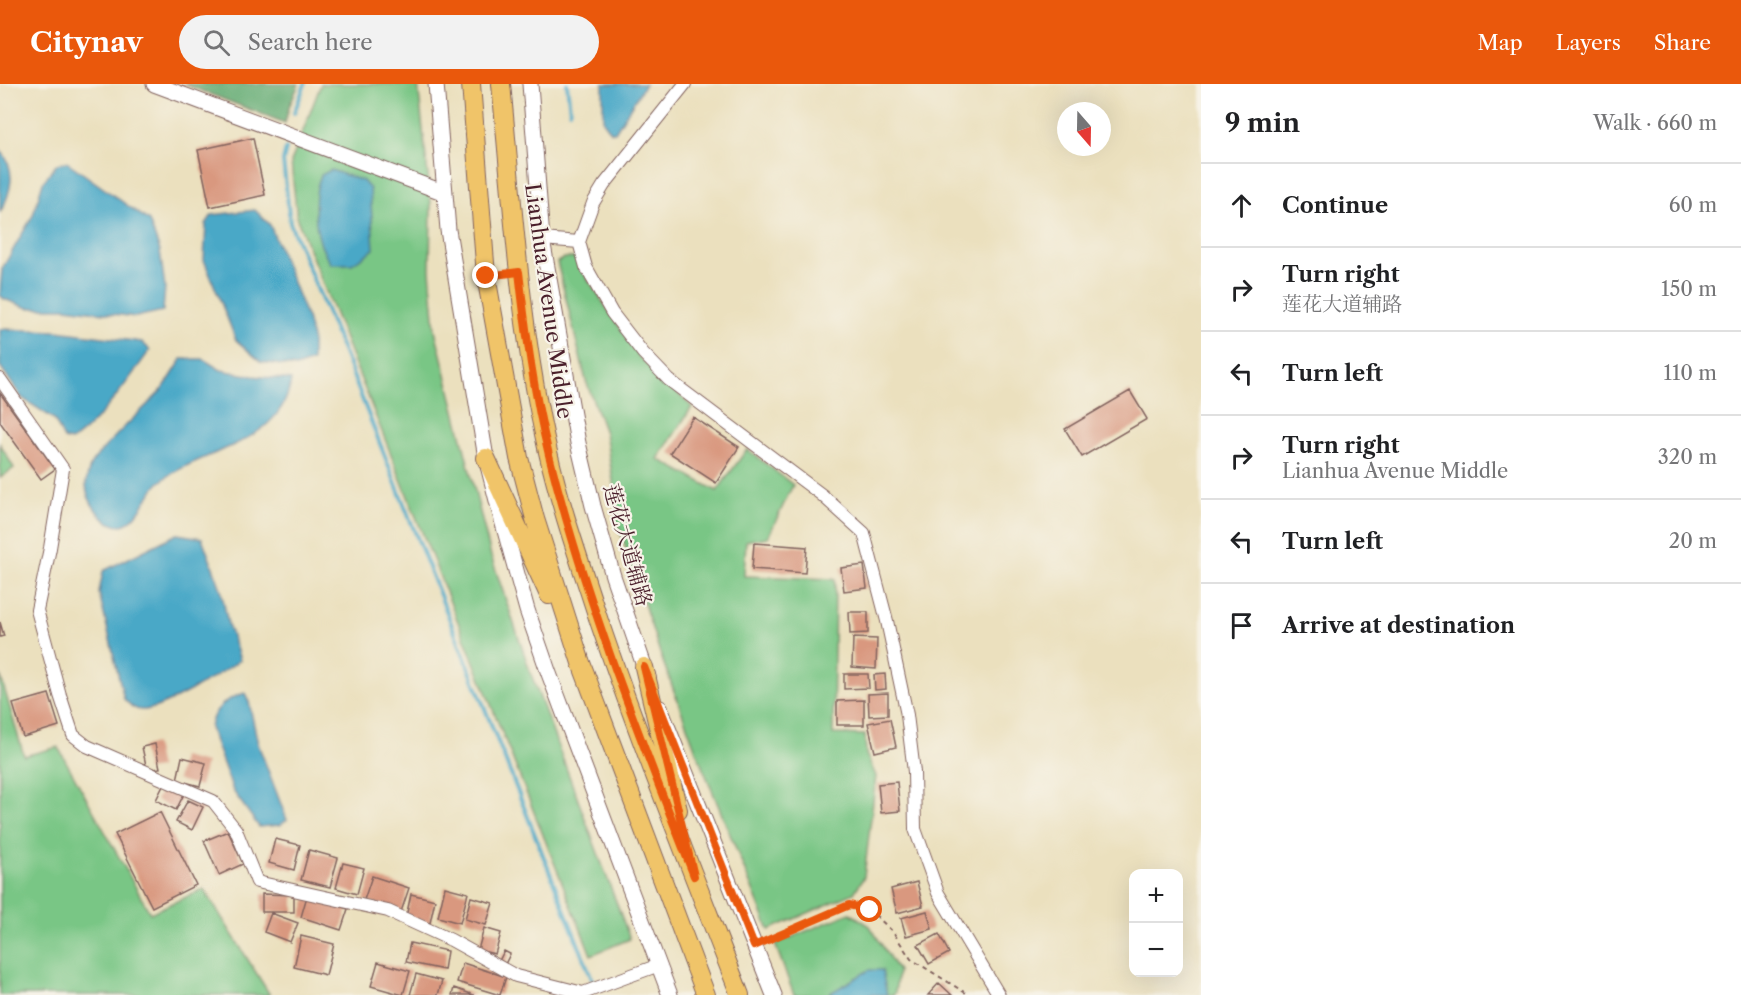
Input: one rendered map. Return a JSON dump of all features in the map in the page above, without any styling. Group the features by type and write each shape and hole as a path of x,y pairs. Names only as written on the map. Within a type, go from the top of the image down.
{"main road":[{"path":"471,84 486,276 519,458 535,519 581,663 706,995"},
{"name":"Lianhua Avenue Middle","path":"501,84 519,272 534,387 565,515 630,712 740,995"},
{"path":"486,276 519,272"},
{"path":"486,458 581,663"},
{"path":"644,667 694,876"}],"street":[{"path":"154,84 445,193"},
{"path":"436,84 448,230 486,458 526,610 670,995"},
{"name":"莲花大道辅路","path":"530,84 542,238 570,401 593,506 613,576 644,667 774,995"},
{"path":"685,84 604,185 593,203 579,242 586,267 612,313 643,353 669,380 822,495 864,533 888,621 907,715 914,772 915,829 938,893 999,995"},
{"path":"542,238 579,242"},
{"path":"0,379 63,469 37,610 73,735 87,746 213,801 236,830 257,882 388,911 451,940 516,976 583,993 659,965"}],"path":[{"path":"754,946 849,905 860,907 870,910 893,932 911,959 969,995"}],"green space":[{"path":"184,84 299,84 285,123"},
{"path":"321,84 418,84 431,204 430,270 435,330 491,556 531,674 630,939 591,955 297,219 291,162"},
{"path":"564,258 577,258 583,272 639,357 692,407 658,459 717,491 747,449 793,485 768,537 746,541 744,576 835,579 833,734 865,735 866,754 876,776 864,877 854,893 769,930 698,756 661,656 616,518 615,492 605,433 586,381 557,262"},
{"path":"0,444 14,468 0,478"},
{"path":"0,674 24,756 58,747 150,913 204,889 270,995 0,995"},
{"path":"850,913 870,926 898,971 895,993 893,995 794,995 775,944"}],"water":[{"path":"603,84 645,84 615,132 611,132 603,121"},
{"path":"0,149 9,165 11,181 0,213"},
{"path":"67,162 149,221 160,251 165,287 163,311 136,317 66,308 28,308 4,299 0,295 2,269 33,215 43,182 57,164"},
{"path":"331,170 363,181 370,189 374,249 352,264 331,264 322,248 318,234 315,208 318,182 321,175"},
{"path":"255,210 270,225 307,318 312,338 312,361 296,367 261,362 236,340 204,260 206,224 212,215"},
{"path":"0,329 57,331 142,342 150,350 103,412 71,441 64,439 54,419 22,398 0,366"},
{"path":"182,359 203,359 221,370 291,380 285,402 273,419 257,432 177,471 160,482 133,519 121,525 108,522 92,505 89,497 86,484 90,466 110,441 159,393"},
{"path":"177,534 202,538 221,589 228,624 240,660 164,704 140,710 132,707 124,699 99,593 103,571"},
{"path":"245,693 258,744 287,820 280,825 259,827 233,791 210,728 214,715 222,705"},
{"path":"869,970 882,970 887,995 827,995"}],"building":[{"path":"253,138 265,195 210,207 198,150"},
{"path":"1130,391 1147,419 1082,457 1065,429"},
{"path":"0,393 55,469 41,479 0,422"},
{"path":"693,417 739,447 716,483 670,453"},
{"path":"754,543 807,547 805,573 752,569"},
{"path":"864,565 867,588 844,591 841,568"},
{"path":"849,612 868,612 868,633 850,634"},
{"path":"0,622 4,636 0,637"},
{"path":"853,638 877,639 876,669 852,667"},
{"path":"844,674 868,674 869,688 844,689"},
{"path":"885,674 886,689 875,690 874,675"},
{"path":"888,693 888,715 869,716 868,694"},
{"path":"49,694 59,726 23,737 13,704"},
{"path":"864,700 864,725 837,725 837,701"},
{"path":"890,719 896,747 875,752 868,723"},
{"path":"155,744 160,768 147,770 142,747"},
{"path":"182,757 206,763 200,786 177,780"},
{"path":"897,782 900,811 881,813 878,784"},
{"path":"164,784 184,794 176,810 156,800"},
{"path":"188,800 203,807 192,830 176,822"},
{"path":"160,812 196,885 152,907 115,834"},
{"path":"228,831 243,864 219,875 204,841"},
{"path":"275,839 300,845 294,870 269,863"},
{"path":"309,850 338,858 330,887 301,880"},
{"path":"343,863 364,868 357,894 336,888"},
{"path":"372,876 409,888 401,912 364,900"},
{"path":"917,882 923,906 897,913 891,889"},
{"path":"445,887 468,893 460,923 438,917"},
{"path":"262,894 294,895 294,912 262,912"},
{"path":"411,894 435,900 430,923 406,917"},
{"path":"307,896 348,909 341,930 301,917"},
{"path":"471,897 493,903 486,925 465,919"},
{"path":"927,911 932,929 906,936 901,918"},
{"path":"271,913 298,923 290,942 264,932"},
{"path":"484,928 501,933 495,954 478,950"},
{"path":"939,934 949,953 929,964 918,945"},
{"path":"301,936 334,944 326,975 294,967"},
{"path":"410,943 447,951 444,970 406,962"},
{"path":"504,951 510,954 505,964 499,961"},
{"path":"378,962 410,971 403,995 371,986"},
{"path":"463,963 506,977 500,995 457,982"},
{"path":"416,974 442,981 438,995 410,995"},
{"path":"939,983 952,995 928,995"},
{"path":"454,988 474,995 452,995"}],"waterway":[{"path":"294,113 305,84"},
{"path":"567,84 570,111"},
{"path":"286,149 283,161 290,223 346,358 592,979"}],"route":[{"path":"486,276 519,272 534,387 565,515 630,712 694,876 644,667 754,946 849,905 870,910"}]}
